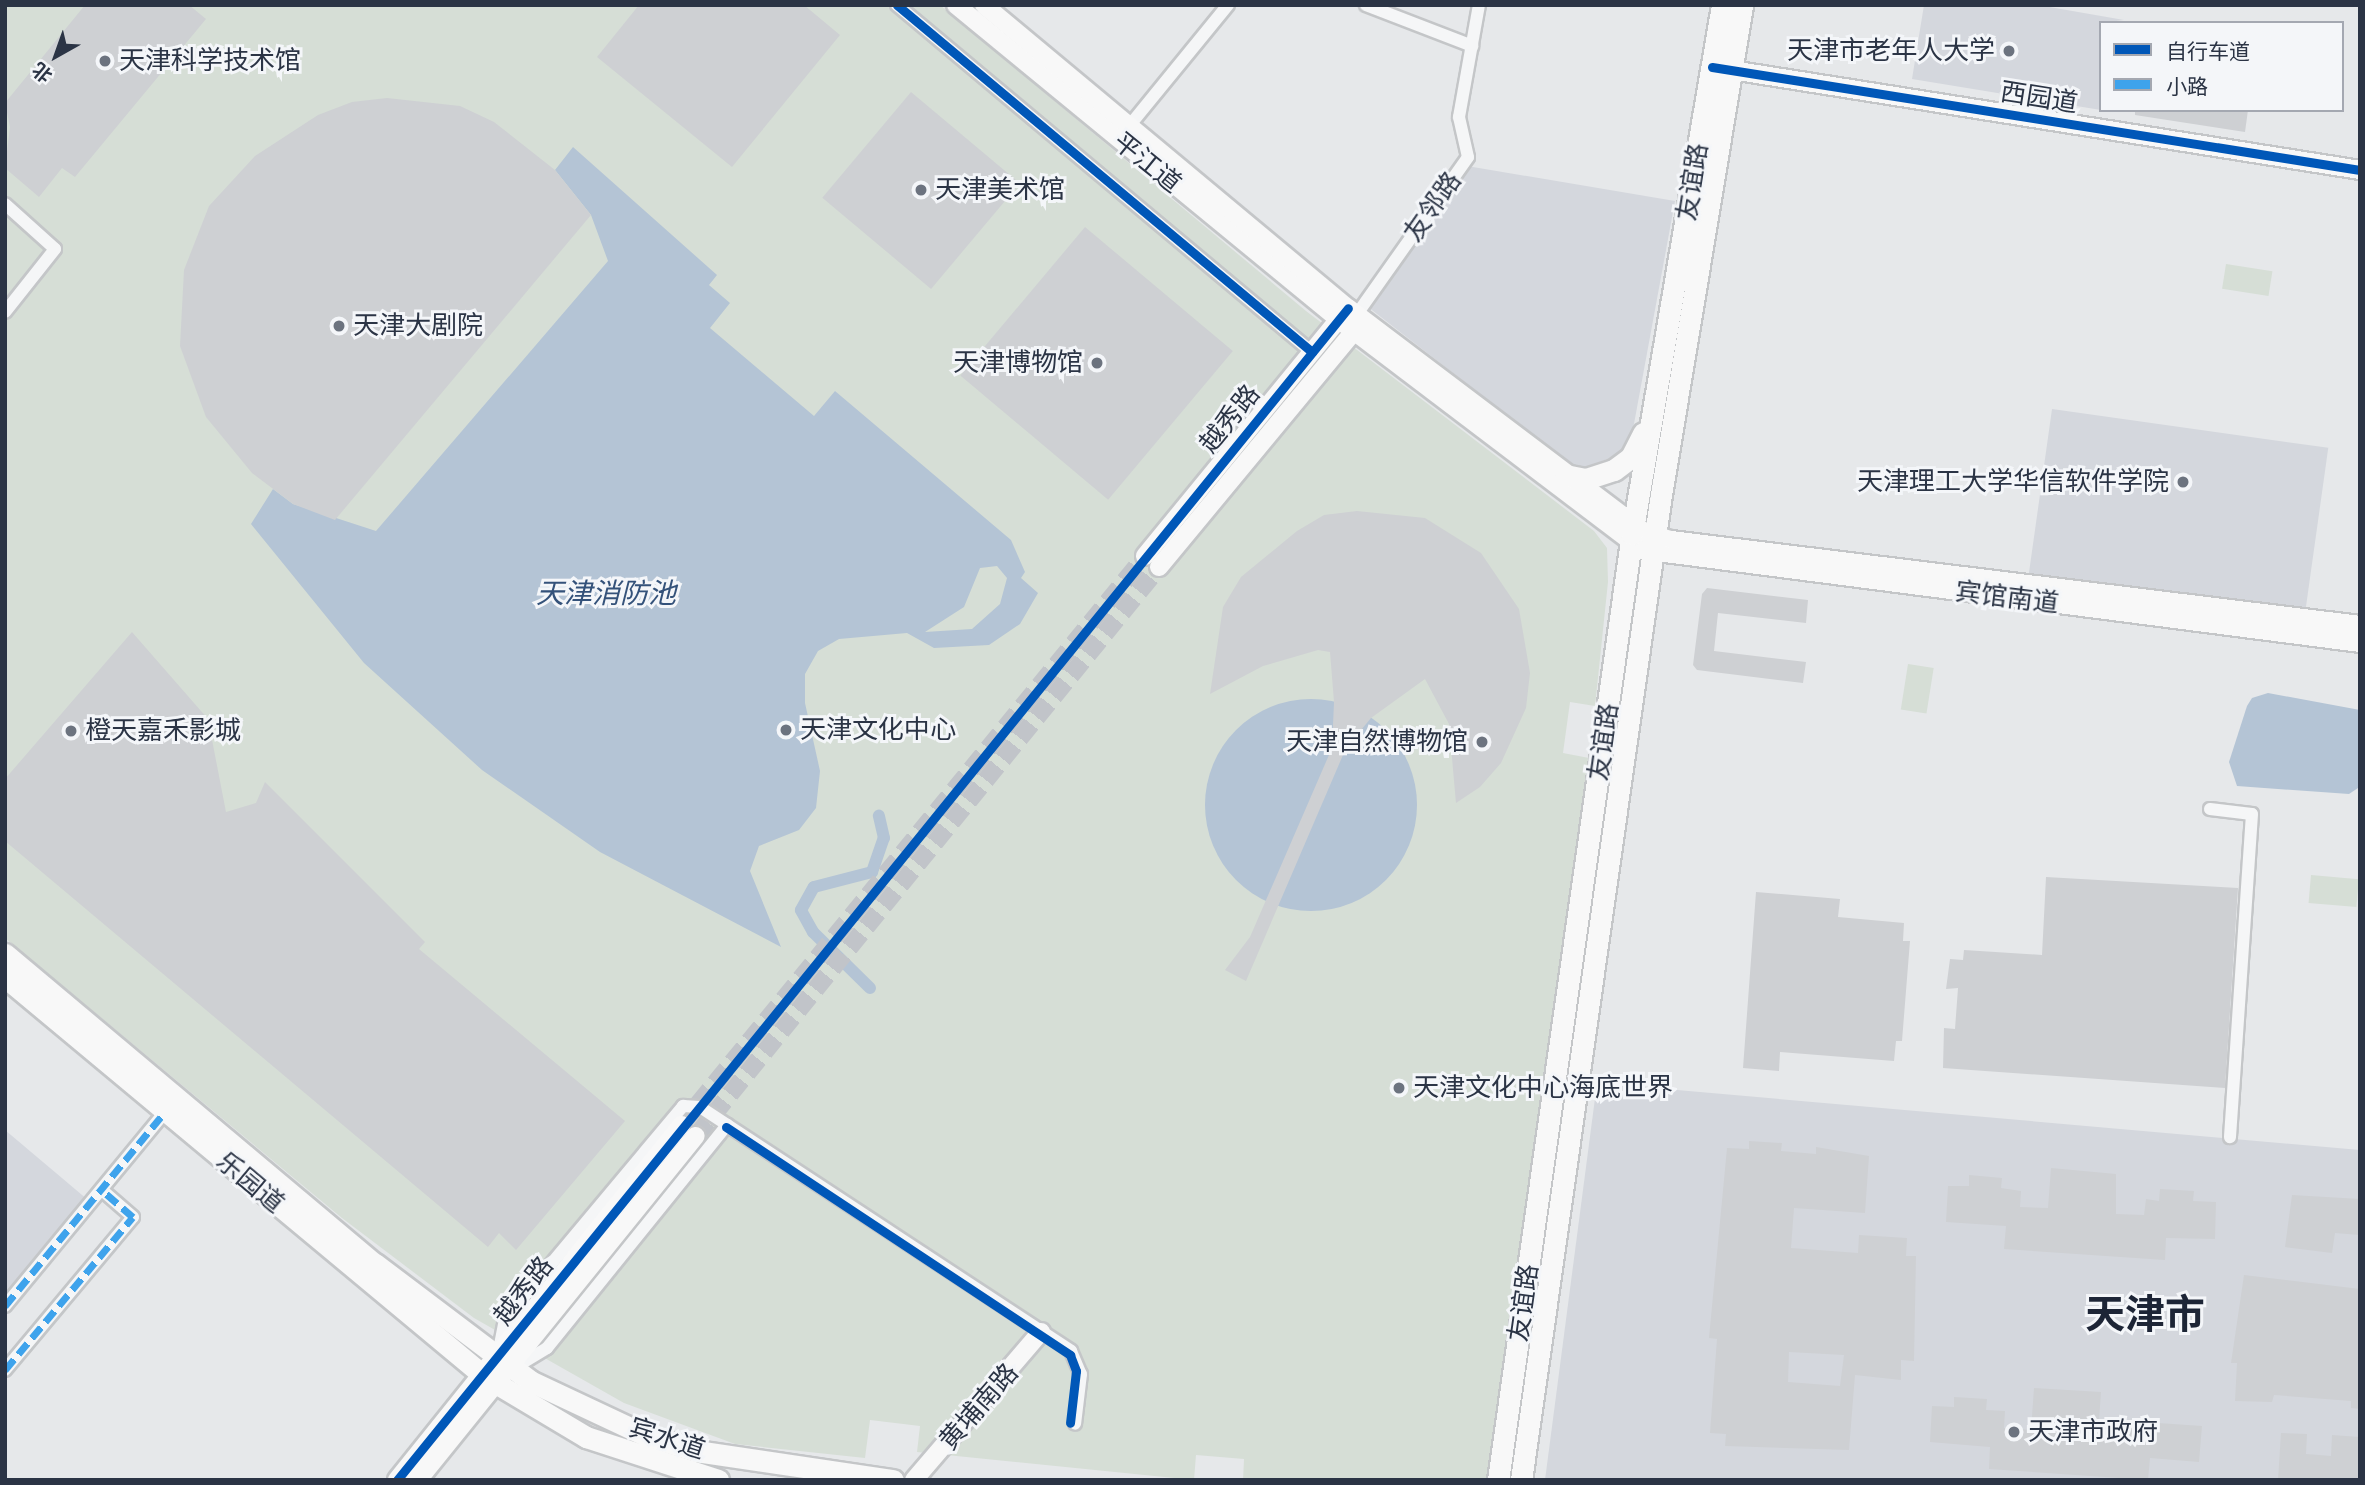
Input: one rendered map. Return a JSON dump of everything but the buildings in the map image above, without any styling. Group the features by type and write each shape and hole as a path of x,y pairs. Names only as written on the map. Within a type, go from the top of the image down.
{"main road":[{"name":"平江道","path":"956,5 1352,318"},
{"name":"平江道","path":"984,5 1130,124 1352,318"},
{"name":"友谊路","path":"1521,1480 1722,64 1722,5"},
{"name":"友谊路","path":"1497,1480 1633,536 1657,391 1722,64 1742,5"},
{"name":"西园道","path":"1722,64 2360,160"},
{"name":"西园道","path":"1722,64 2360,170"},
{"name":"越秀路","path":"1352,318 1152,562 1312,352 1352,318"},
{"path":"1352,318 1565,475 1633,536"},
{"path":"1352,318 1633,536 1655,545"},
{"path":"1565,475 1593,478 1627,462 1642,438 1657,391"},
{"name":"宾馆南道","path":"1655,545 2360,625"},
{"name":"宾馆南道","path":"1655,545 2360,643"},
{"name":"乐园道","path":"5,954 171,1105"},
{"name":"乐园道","path":"5,977 171,1105 497,1373"},
{"name":"越秀路","path":"418,1480 497,1373 688,1130"},
{"name":"黄埔南路","path":"914,1480 1044,1336"},
{"name":"黄埔南路","path":"928,1480 1044,1336"},
{"name":"越秀路","path":"397,1480 497,1373"},
{"name":"宾水道","path":"497,1373 596,1441 718,1480"},
{"name":"宾水道","path":"497,1373 696,1451 893,1480"}],"street":[{"path":"897,5 1312,352"},
{"path":"1130,124 1228,5"},
{"path":"1366,5 1472,46"},
{"name":"友邻路","path":"1352,318 1468,157 1459,117 1479,5"},
{"path":"5,204 55,249 5,312"},
{"path":"2210,809 2252,814 2230,1137"},
{"path":"5,1306 103,1191 171,1105"},
{"path":"497,1373 505,1319 683,1106 700,1107 1070,1355 1075,1367 1072,1423"},
{"path":"497,1373 547,1348 727,1126"},
{"path":"5,1370 133,1216 103,1191"}],"shaded area":[{"name":"天津文化中心","path":"5,5 940,5 1306,311 1594,531 1607,548 1608,582 1595,706 1570,702 1563,753 1589,758 1578,878 1486,1480 1243,1480 1244,1459 1196,1455 1194,1480 917,1452 920,1426 870,1420 865,1458 735,1444 624,1403 474,1318 342,1218 5,938"},
{"name":"天津市老年人大学","path":"1924,5 2038,5 2124,20 2099,21 2099,110 1912,79"},
{"path":"1467,166 1675,201 1629,451 1578,470 1368,307"},
{"path":"2226,264 2272,271 2269,296 2222,289"},
{"name":"天津理工大学华信软件学院","path":"2052,409 2328,448 2304,617 2028,578"},
{"path":"1908,664 1934,668 1926,714 1901,709"},
{"path":"2311,875 2359,879 2356,907 2309,903"},
{"name":"天津市政府","path":"1597,1083 2360,1150 2360,1480 1545,1480"},
{"path":"5,1130 88,1200 5,1297"}],"water":[{"name":"天津消防池","path":"573,147 717,275 709,285 730,303 710,328 814,416 835,391 1011,540 1025,572 1021,578 1038,593 1020,624 989,645 934,648 907,633 839,639 818,651 805,674 805,703 820,771 816,808 799,830 759,846 750,871 781,947 600,852 482,770 364,663 251,524 273,489 293,504 376,531 608,261 591,215 555,170","holes":["997,566 1007,578 1000,604 972,629 925,632 964,607 980,568"]},
{"path":"2268,693 2360,710 2358,788 2349,794 2237,786 2229,762 2247,706 2252,698"},
{"path":"1311,699 1332,701 1351,707 1386,730 1409,765 1415,784 1415,826 1409,845 1386,880 1351,903 1332,909 1311,911 1290,909 1271,903 1236,880 1213,845 1207,826 1205,805 1207,784 1213,765 1236,730 1271,707 1290,701"}],"waterway":[{"path":"870,988 813,932 801,910 814,887 872,872 884,838 879,816"}],"tunnel":[{"path":"681,1125 1145,556"},
{"path":"696,1136 1159,567"}],"marked path":[{"path":"5,1306 165,1112"},
{"path":"5,1370 133,1217 103,1191"}],"cycle path":[{"path":"897,5 1312,352"},
{"path":"1712,67 2360,170"},
{"path":"397,1480 1348,308"},
{"path":"726,1127 1070,1355 1076,1371 1070,1423"}],"place":[{"name":"天津市老年人大学","path":"2009,51"},
{"name":"天津科学技术馆","path":"105,61"},
{"name":"天津美术馆","path":"921,190"},
{"name":"天津大剧院","path":"339,326"},
{"name":"天津博物馆","path":"1097,363"},
{"name":"天津理工大学华信软件学院","path":"2183,482"},
{"name":"天津文化中心","path":"786,730"},
{"name":"橙天嘉禾影城","path":"71,731"},
{"name":"天津自然博物馆","path":"1482,742"},
{"name":"天津文化中心海底世界","path":"1399,1088"},
{"name":"天津市政府","path":"2014,1432"}],"district":[{"name":"天津市","path":"2145,1314"}]}
